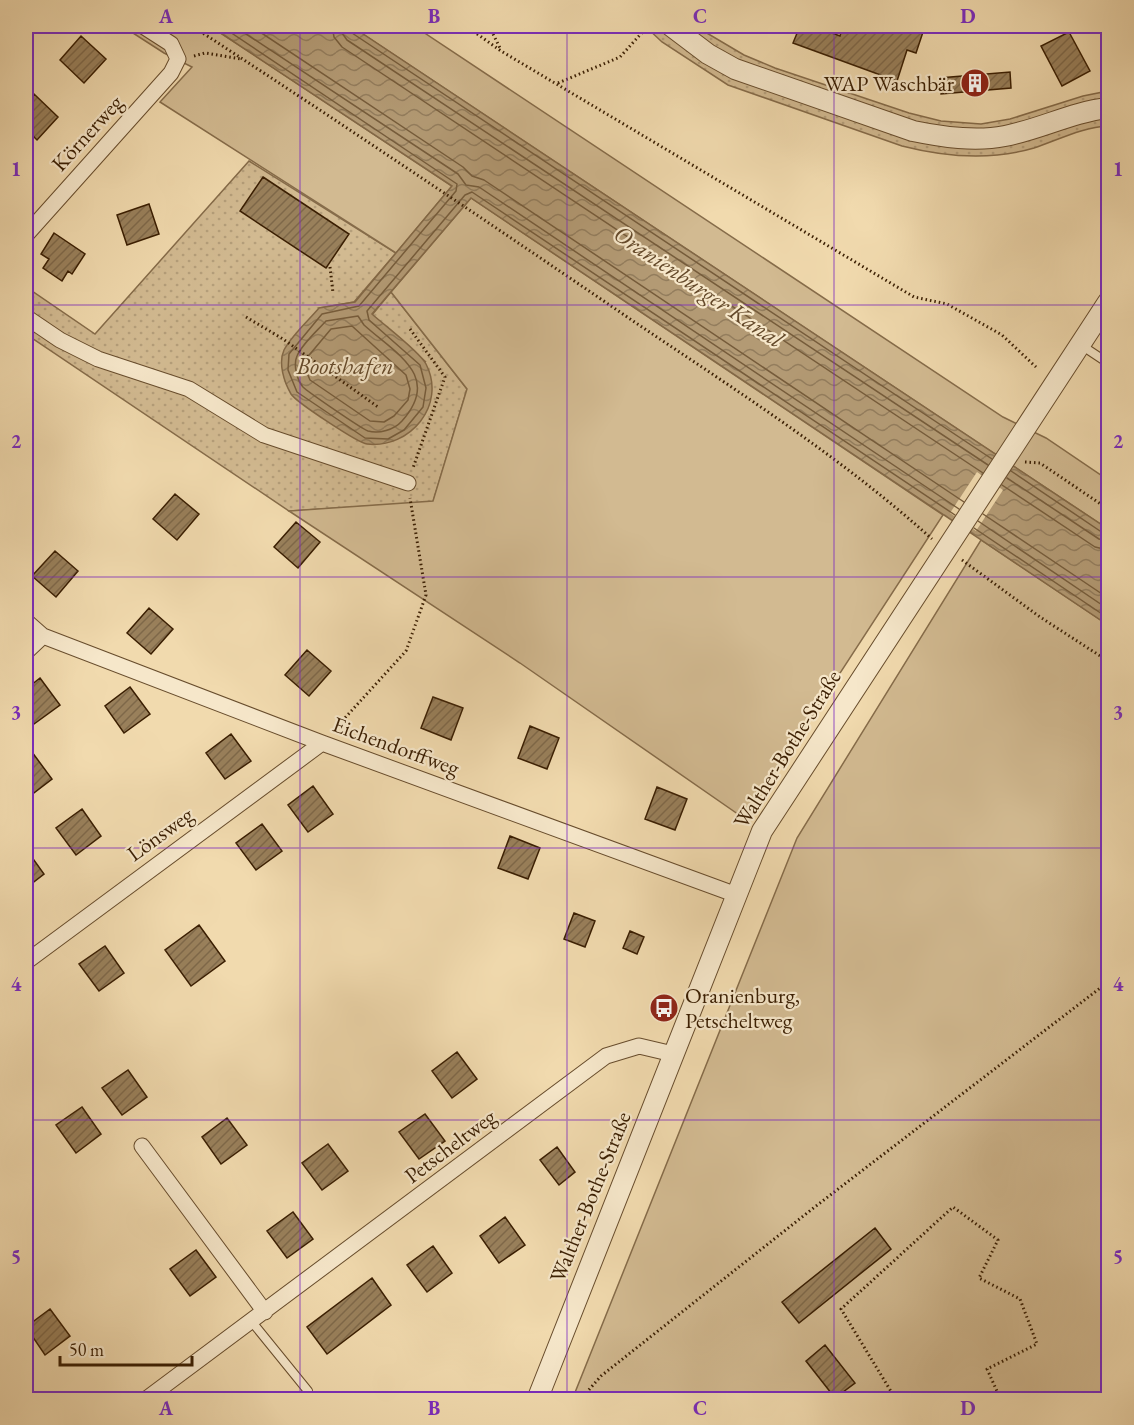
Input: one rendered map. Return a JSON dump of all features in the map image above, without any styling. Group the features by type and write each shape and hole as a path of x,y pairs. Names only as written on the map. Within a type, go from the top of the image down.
{"street":[{"path":"143,26 171,44 178,59"},
{"path":"671,26 708,54 735,69 913,131 932,135 970,139 1004,136 1078,114 1108,108"},
{"name":"Körnerweg","path":"26,235 171,74 178,59"},
{"name":"Walther-Bothe-Straße","path":"537,1400 734,894 762,831 778,803 1108,302"},
{"path":"26,317 60,340 98,359 189,389 264,435 408,483"},
{"name":"Eichendorffweg","path":"26,621 43,636 322,743 734,894"},
{"path":"26,652 43,636"},
{"name":"Lönsweg","path":"26,962 322,743"},
{"name":"Petscheltweg","path":"145,1400 606,1056 639,1046 673,1054"},
{"path":"142,1146 265,1312"}],"lane":[{"path":"1080,344 1108,363"},
{"path":"252,1322 308,1391"}],"path":[{"path":"192,26 468,208 796,431 868,484 934,541"},
{"path":"466,26 501,51 914,297 948,304 1002,335 1036,367"},
{"path":"489,26 501,51"},
{"path":"558,83 620,57 648,26"},
{"path":"178,59 205,53 242,59"},
{"path":"330,267 333,293"},
{"path":"246,317 283,339 378,407"},
{"path":"322,743 406,651 426,595 408,483 445,377 411,329"},
{"path":"1018,461 1040,464 1108,509"},
{"path":"955,555 1040,617 1108,661"},
{"path":"580,1400 601,1376 647,1339 1108,982"},
{"path":"915,1400 892,1393 841,1309 953,1208 998,1240 979,1278 1020,1299 1037,1344 987,1369 1001,1400"}],"shaded area":[{"path":"122,26 210,26 452,186 396,253 160,102 192,67 164,53"},
{"path":"351,26 414,26 1003,417 1046,438 1108,480 1108,529"},
{"path":"645,26 695,26 744,55 775,68 909,113 941,121 981,124 1010,119 1083,96 1108,91 1108,126 1089,129 1034,148 1001,155 951,155 918,150 728,85 662,42"},
{"path":"249,161 396,253 354,302 319,308 426,362 372,315 391,292 467,389 433,502 289,511 26,334 26,287 95,334"},
{"path":"471,198 943,515 745,819 520,663 289,511 433,501 467,389 391,292"},
{"path":"981,540 1108,625 1108,1399 572,1400 797,838"}],"water":[{"path":"210,26 351,26 1108,529 1108,625 471,198 372,314 426,364 431,379 432,394 428,409 410,432 383,444 361,442 328,422 291,394 286,384 282,361 287,344 319,308 355,302 452,186"}],"pier":[{"path":"977,472 1003,490 976,531 950,513"}],"building":[{"path":"800,26 813,26 840,36 843,26 895,26 907,30 909,26 925,26 916,53 907,50 897,81 793,43"},
{"path":"1069,32 1090,71 1062,86 1041,46"},
{"path":"81,36 106,59 84,83 60,60"},
{"name":"WAP Waschbär","path":"1010,72 1011,88 941,94 939,78"},
{"path":"34,94 58,117 37,140 26,129 26,103"},
{"path":"263,177 349,234 326,268 240,211"},
{"path":"149,204 159,234 127,245 117,215"},
{"path":"54,233 85,254 72,274 68,271 62,281 43,268 49,259 41,254"},
{"path":"175,494 199,514 177,540 153,519"},
{"path":"296,522 320,542 298,568 274,547"},
{"path":"55,551 78,571 56,597 32,576"},
{"path":"149,608 173,629 151,654 127,633"},
{"path":"307,650 331,671 309,696 285,675"},
{"path":"40,678 60,705 34,724 26,712 26,689"},
{"path":"130,687 150,714 124,733 105,706"},
{"path":"433,697 463,708 451,740 421,728"},
{"path":"530,726 559,738 547,769 518,758"},
{"path":"231,734 251,761 225,779 206,753"},
{"path":"26,744 52,779 26,799"},
{"path":"313,786 333,814 308,832 288,805"},
{"path":"657,787 687,799 675,830 645,819"},
{"path":"82,809 101,836 76,855 56,828"},
{"path":"262,824 282,851 256,870 236,843"},
{"path":"510,836 540,848 528,879 498,868"},
{"path":"26,849 44,874 26,888"},
{"path":"574,913 595,921 585,947 564,939"},
{"path":"199,925 225,961 191,986 165,950"},
{"path":"630,931 644,937 637,954 623,948"},
{"path":"105,946 124,973 99,991 79,964"},
{"path":"457,1052 477,1079 452,1098 432,1071"},
{"path":"128,1070 147,1097 122,1115 102,1088"},
{"path":"82,1107 101,1134 76,1153 56,1125"},
{"path":"425,1114 445,1141 419,1159 399,1132"},
{"path":"227,1118 247,1145 221,1164 202,1137"},
{"path":"328,1144 348,1171 322,1190 302,1163"},
{"path":"557,1147 575,1172 559,1185 540,1160"},
{"path":"293,1212 313,1239 287,1258 267,1231"},
{"path":"505,1217 525,1245 499,1263 480,1236"},
{"path":"875,1228 891,1249 799,1323 782,1302"},
{"path":"433,1246 452,1273 427,1292 407,1265"},
{"path":"196,1250 216,1277 190,1296 170,1269"},
{"path":"372,1278 391,1305 327,1354 307,1327"},
{"path":"50,1309 70,1336 45,1355 26,1327"},
{"path":"825,1345 855,1383 835,1398 806,1361"}],"place":[{"name":"WAP Waschbär","path":"975,83"},
{"name":"Oranienburg, Petscheltweg","path":"664,1008"}],"water label":[{"name":"Oranienburger Kanal","path":"699,286"},
{"name":"Bootshafen","path":"345,365"}]}
